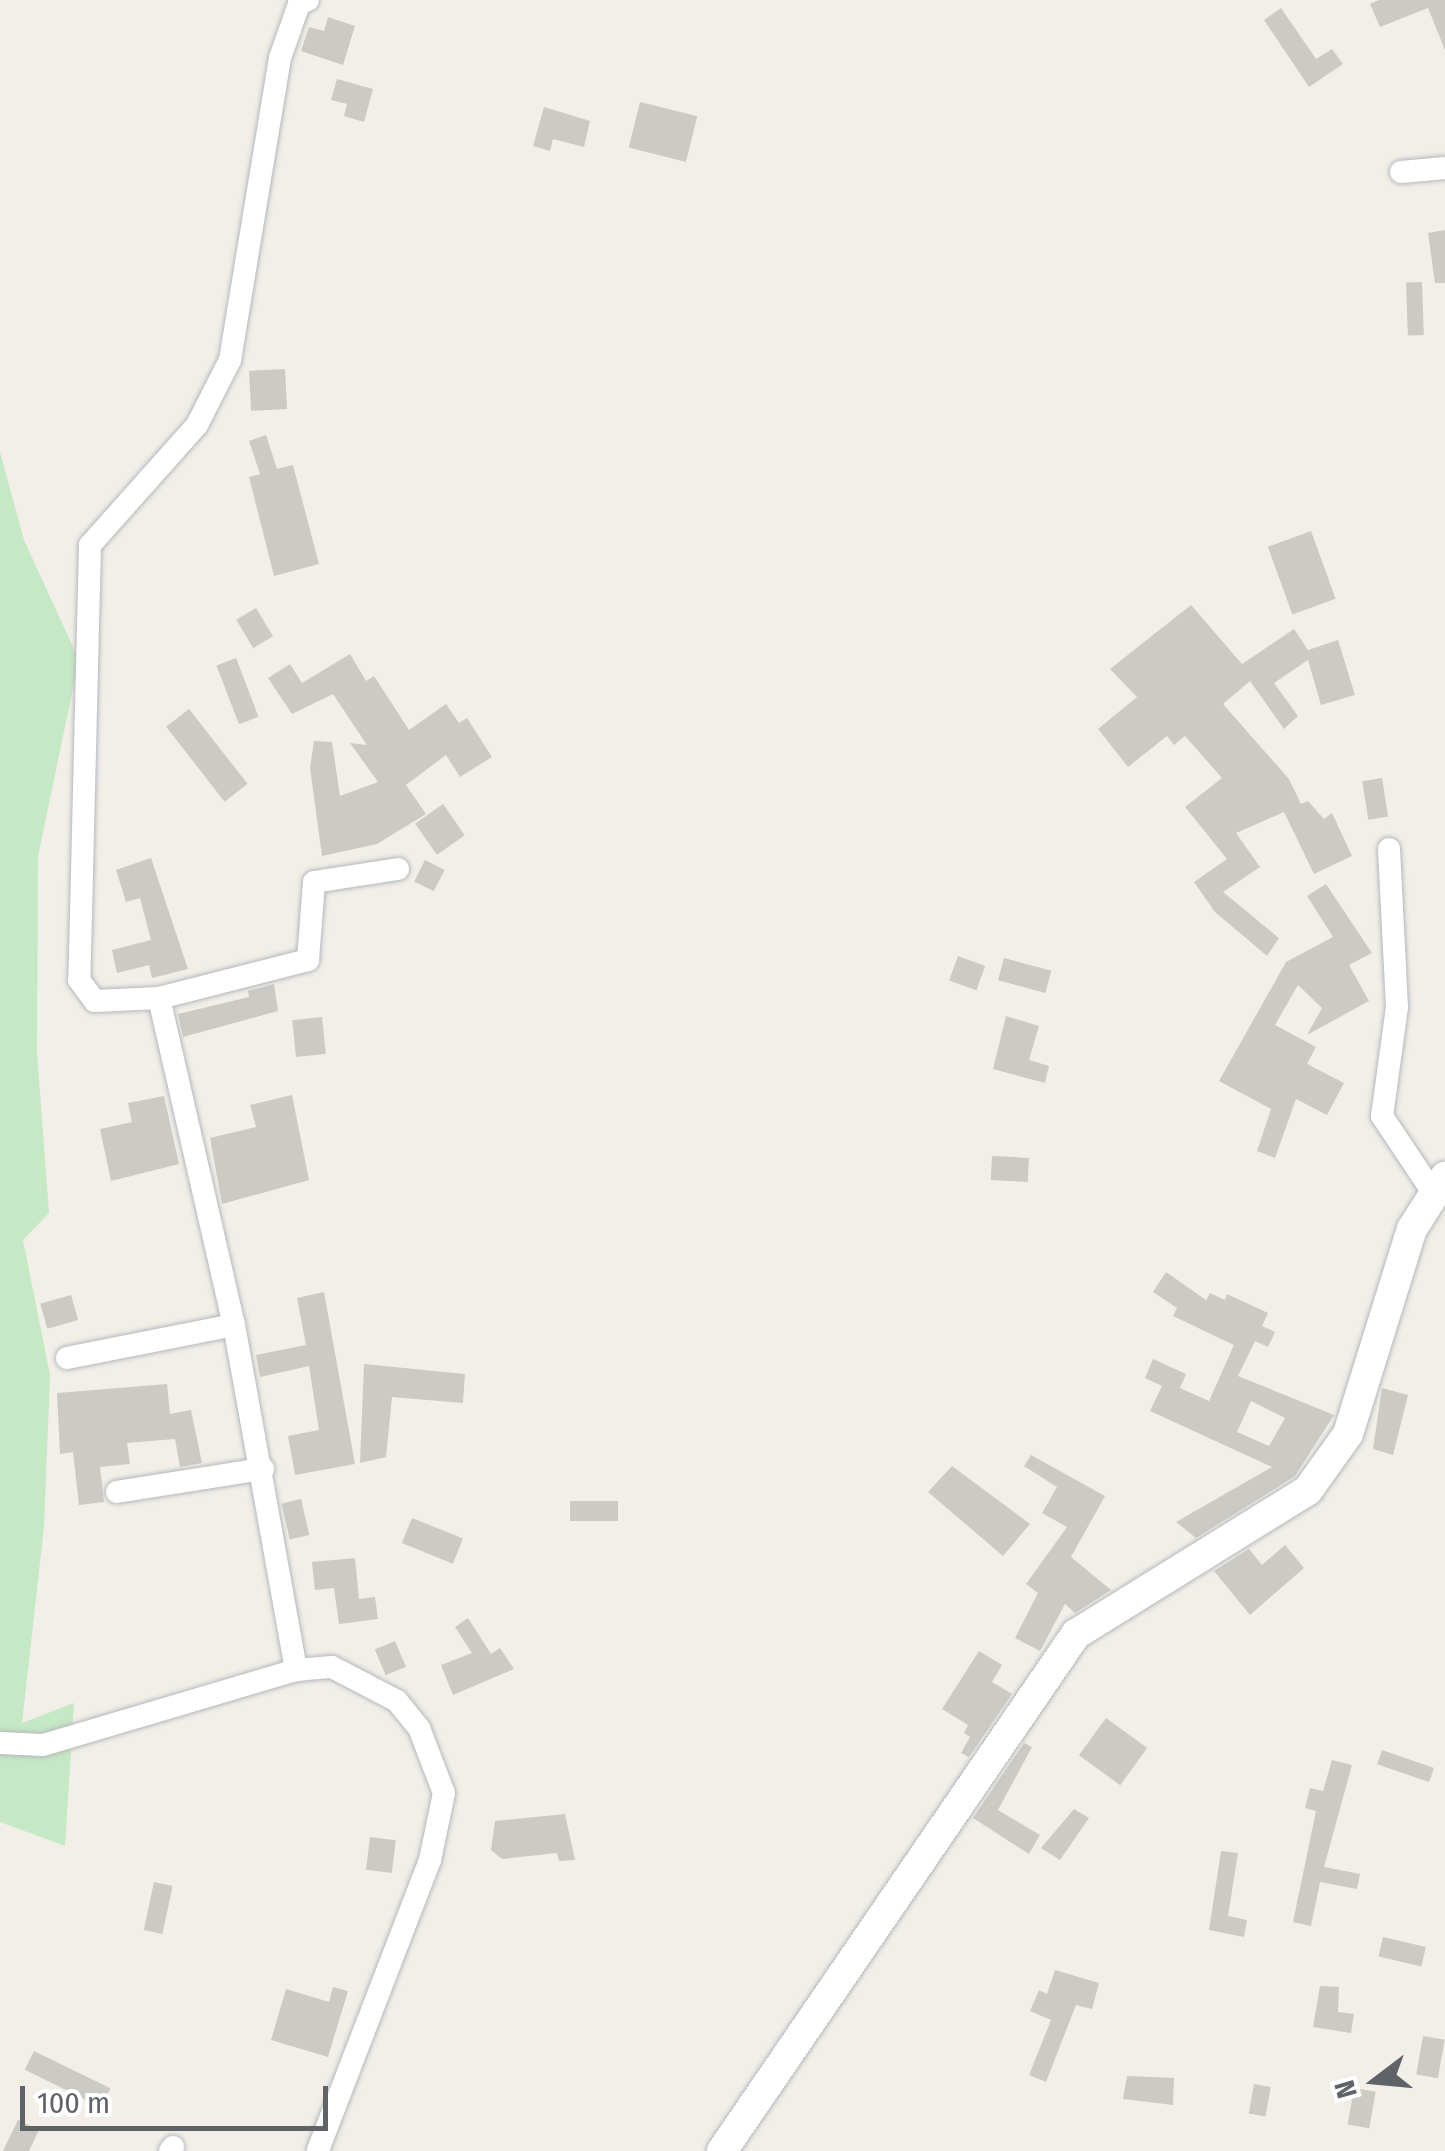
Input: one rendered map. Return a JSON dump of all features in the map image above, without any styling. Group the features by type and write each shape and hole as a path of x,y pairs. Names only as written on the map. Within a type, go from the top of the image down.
{"street":[{"path":"308,0 298,4 280,58 230,360 196,425 90,544 79,980 95,1001 158,998 308,960 314,882 398,869"},
{"path":"1401,172 1445,168"},
{"path":"722,2151 1076,1634 1308,1490 1348,1434 1412,1229 1439,1184 1382,1116 1397,1007 1389,849"},
{"path":"158,998 234,1325 263,1469 296,1670"},
{"path":"67,1358 234,1325"},
{"path":"117,1492 263,1469"},
{"path":"0,1743 43,1745 296,1670 332,1667 397,1700 419,1728 444,1794 430,1860 318,2151"}],"green space":[{"path":"0,452 24,540 79,660 38,856 37,1053 49,1213 23,1240 50,1375 44,1527 22,1723 74,1703 65,1846 0,1822"}],"building":[{"path":"1379,0 1445,0 1445,50 1428,8 1380,27 1370,4"},
{"path":"1281,8 1316,59 1332,49 1343,64 1309,87 1264,20"},
{"path":"328,17 355,26 343,65 301,51 309,27 324,31"},
{"path":"337,79 373,89 364,122 344,116 347,104 331,100"},
{"path":"640,102 697,116 686,162 629,148"},
{"path":"544,107 590,121 584,147 553,139 550,151 533,146"},
{"path":"1445,230 1445,283 1435,283 1428,233"},
{"path":"1422,282 1424,335 1408,336 1406,283"},
{"path":"285,369 287,409 251,411 249,371"},
{"path":"266,435 277,469 293,465 319,564 274,576 249,477 260,474 249,441"},
{"path":"1311,531 1336,599 1292,614 1268,547"},
{"path":"1191,605 1242,664 1294,629 1308,650 1338,640 1355,695 1321,705 1308,660 1274,683 1298,716 1284,729 1250,681 1223,704 1289,779 1301,804 1308,801 1324,819 1332,813 1352,856 1314,874 1284,812 1236,833 1260,867 1223,892 1279,938 1267,956 1215,912 1194,882 1227,859 1185,807 1222,778 1185,736 1174,745 1167,736 1128,767 1098,729 1137,697 1110,669"},
{"path":"256,608 273,636 253,648 236,620"},
{"path":"350,654 366,681 374,676 409,730 446,704 459,723 467,718 492,757 460,777 446,755 406,785 426,814 377,844 322,856 310,768 314,741 332,742 340,796 378,782 350,743 367,745 333,694 292,714 268,678 290,664 302,683"},
{"path":"236,658 259,717 239,724 216,666"},
{"path":"189,709 247,784 225,802 166,727"},
{"path":"1382,778 1388,817 1368,820 1362,781"},
{"path":"443,804 465,835 437,855 415,824"},
{"path":"151,858 188,969 152,978 149,965 117,973 112,950 151,940 140,898 126,902 116,870"},
{"path":"425,860 445,870 434,891 414,881"},
{"path":"1326,884 1372,953 1349,965 1369,1001 1307,1035 1322,1008 1298,985 1275,1025 1316,1047 1307,1064 1344,1083 1327,1115 1296,1099 1275,1158 1257,1151 1271,1109 1219,1081 1286,962 1333,937 1307,896"},
{"path":"958,956 985,966 976,990 949,980"},
{"path":"1004,958 1051,971 1045,993 998,980"},
{"path":"274,984 278,1011 183,1037 178,1014 249,997 248,991"},
{"path":"1006,1016 1039,1026 1029,1060 1049,1066 1045,1083 993,1069"},
{"path":"322,1017 326,1054 296,1057 292,1020"},
{"path":"292,1095 309,1180 222,1204 210,1138 256,1127 250,1105"},
{"path":"164,1096 179,1164 111,1181 100,1129 132,1122 128,1103"},
{"path":"992,1156 1029,1158 1028,1182 991,1180"},
{"path":"1166,1272 1206,1300 1210,1293 1225,1300 1227,1294 1268,1313 1262,1326 1275,1332 1268,1347 1255,1341 1238,1376 1334,1415 1295,1476 1196,1538 1176,1522 1272,1467 1150,1411 1162,1386 1145,1378 1153,1359 1186,1374 1180,1388 1209,1401 1234,1345 1173,1316 1177,1308 1153,1292","holes":["1251,1401 1285,1418 1269,1446 1237,1432"]},
{"path":"324,1292 355,1464 295,1475 288,1436 319,1430 309,1366 260,1377 256,1355 306,1345 297,1298"},
{"path":"71,1295 78,1320 47,1329 40,1304"},
{"path":"364,1364 465,1374 463,1403 392,1397 386,1457 360,1463"},
{"path":"167,1384 170,1414 191,1410 202,1463 180,1467 175,1439 127,1443 130,1464 100,1467 104,1502 79,1505 73,1452 60,1454 57,1393"},
{"path":"1382,1388 1408,1395 1393,1455 1373,1449"},
{"path":"1031,1455 1105,1496 1071,1557 1111,1590 1075,1613 1065,1604 1040,1651 1015,1638 1038,1593 1026,1584 1067,1527 1042,1513 1057,1487 1024,1466"},
{"path":"952,1466 1030,1524 1003,1556 928,1492"},
{"path":"301,1499 309,1535 290,1540 282,1503"},
{"path":"570,1501 618,1501 618,1521 570,1521"},
{"path":"412,1518 463,1539 453,1564 402,1543"},
{"path":"1285,1545 1304,1568 1250,1615 1214,1571 1249,1549 1262,1565"},
{"path":"355,1558 359,1599 375,1597 378,1619 339,1624 334,1588 315,1590 312,1562"},
{"path":"468,1618 491,1654 500,1648 514,1669 453,1695 441,1665 472,1653 455,1627"},
{"path":"395,1641 406,1667 386,1675 375,1650"},
{"path":"979,1651 1002,1665 992,1682 1012,1694 969,1757 961,1753 970,1737 964,1733 968,1725 942,1709"},
{"path":"1106,1718 1147,1748 1120,1785 1079,1755"},
{"path":"1024,1743 1032,1747 998,1810 1040,1835 1029,1854 973,1818"},
{"path":"1382,1750 1434,1768 1429,1782 1377,1764"},
{"path":"1332,1760 1352,1765 1324,1867 1360,1874 1357,1889 1320,1882 1311,1926 1293,1922 1316,1811 1305,1808 1310,1788 1323,1791"},
{"path":"1074,1809 1089,1818 1060,1860 1041,1848"},
{"path":"565,1814 575,1860 559,1861 557,1853 502,1859 491,1850 495,1821"},
{"path":"370,1837 396,1840 392,1873 366,1870"},
{"path":"1221,1851 1238,1853 1228,1916 1247,1920 1244,1937 1209,1930"},
{"path":"154,1882 173,1886 162,1934 144,1930"},
{"path":"1383,1937 1426,1947 1421,1966 1379,1956"},
{"path":"1055,1970 1099,1983 1092,2009 1076,2005 1046,2082 1029,2075 1051,2020 1030,2011 1039,1990 1047,1994"},
{"path":"1320,1986 1339,1987 1338,2012 1354,2014 1351,2033 1313,2027"},
{"path":"333,1987 348,1991 328,2057 271,2040 286,1989 329,2002"},
{"path":"1423,2036 1445,2040 1438,2078 1416,2074"},
{"path":"34,2051 110,2088 101,2107 25,2070"},
{"path":"1127,2076 1174,2078 1173,2105 1123,2099"},
{"path":"1254,2084 1271,2087 1266,2116 1249,2114"},
{"path":"1354,2088 1376,2092 1369,2128 1348,2124"},
{"path":"18,2120 39,2130 29,2151 3,2151"}]}
